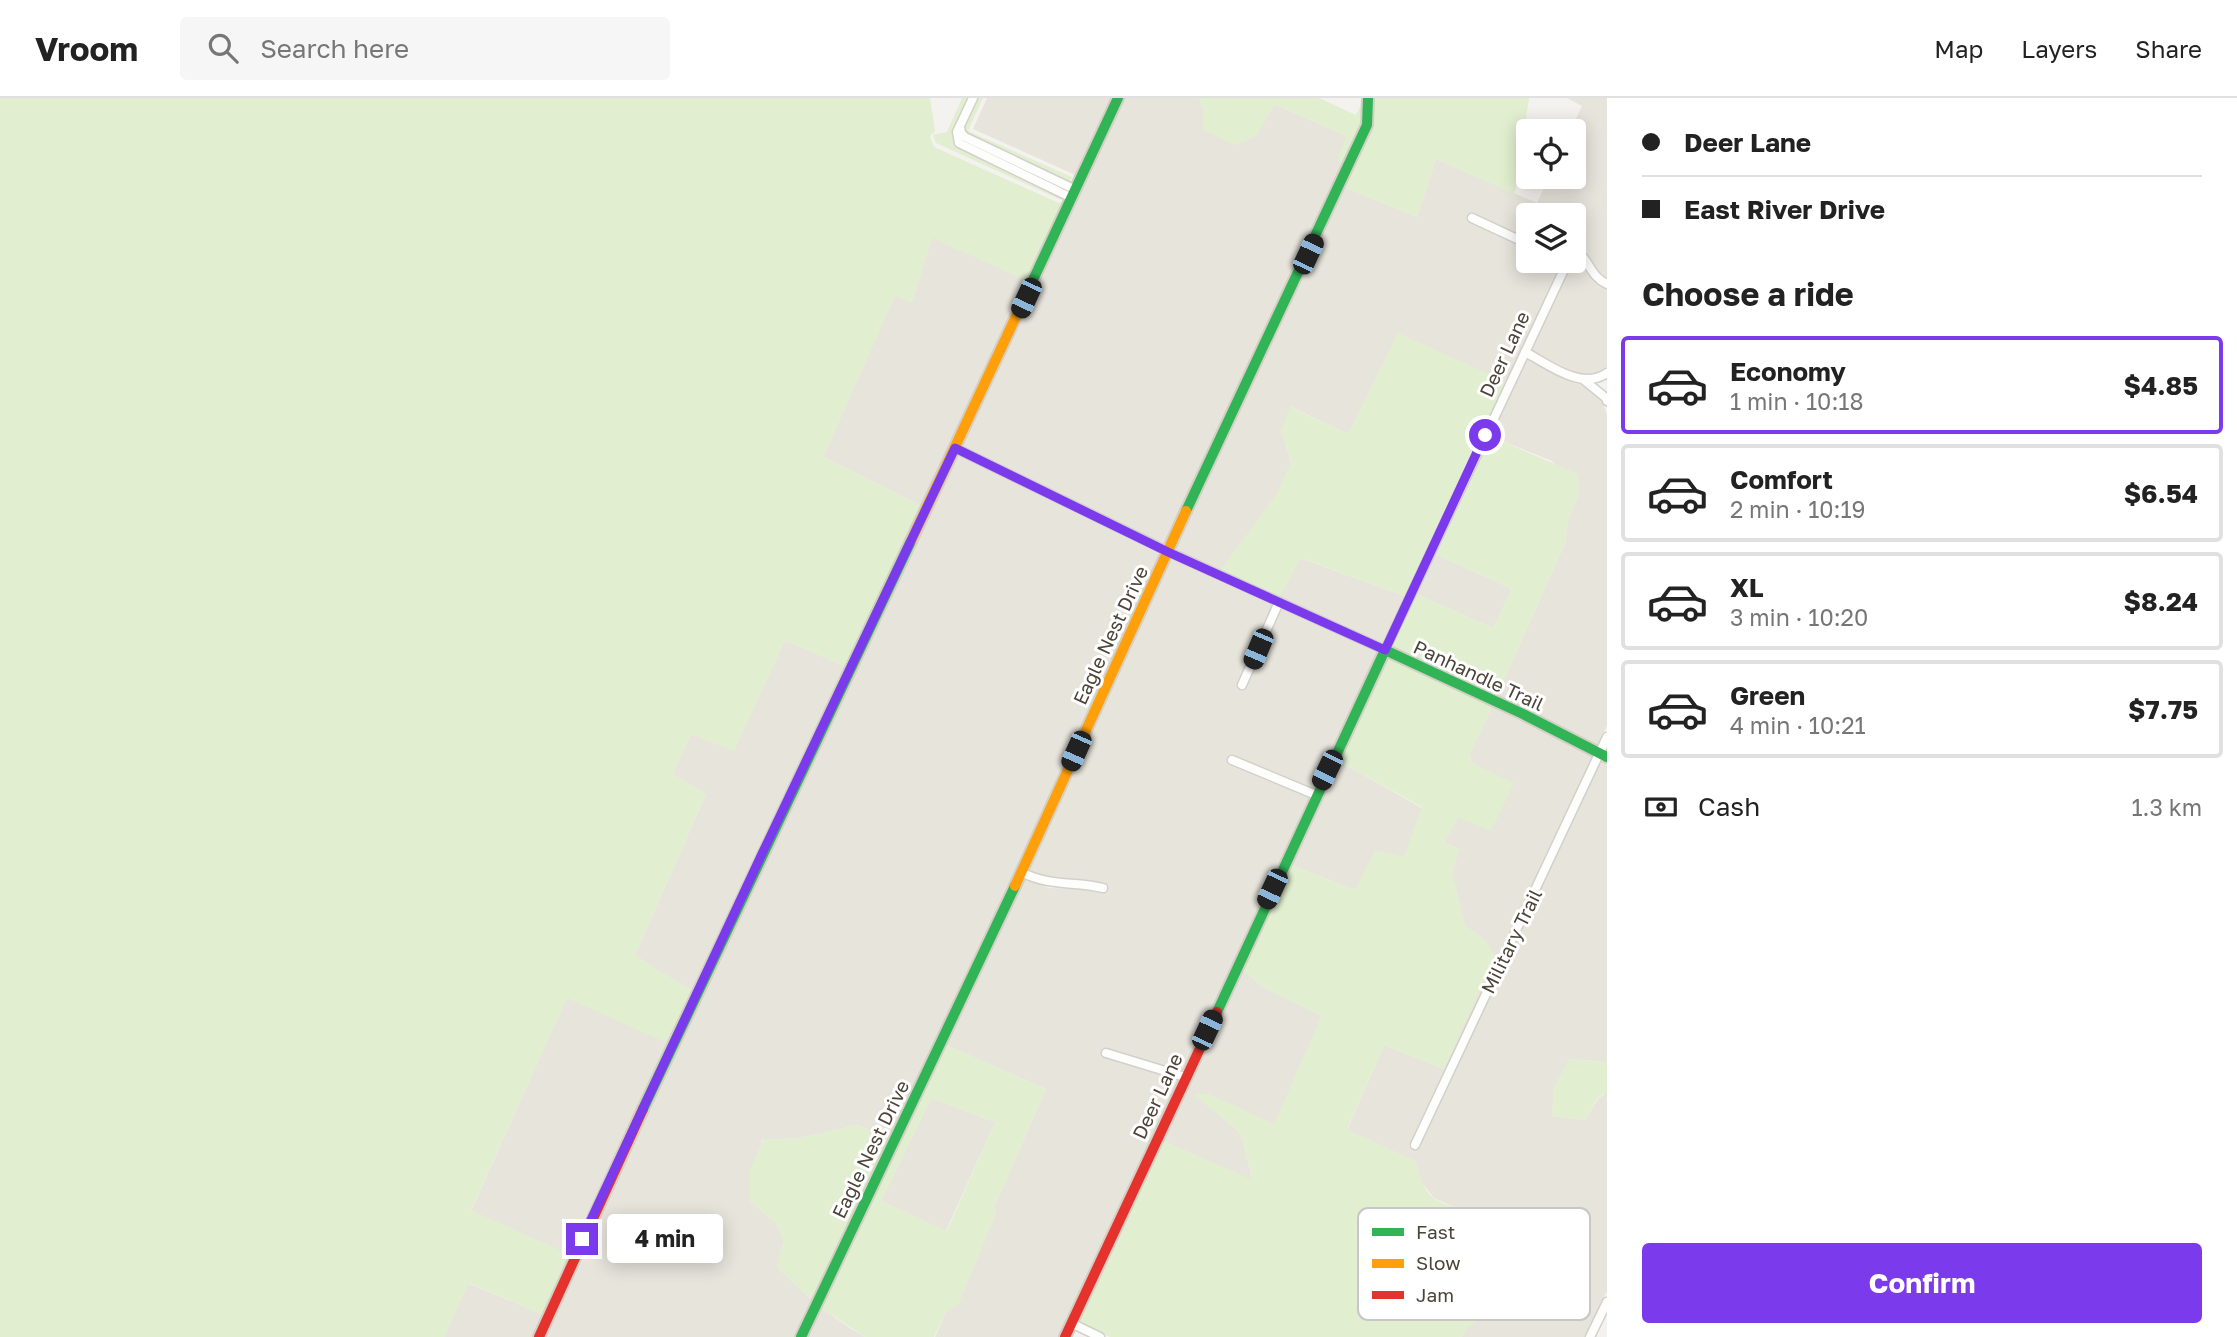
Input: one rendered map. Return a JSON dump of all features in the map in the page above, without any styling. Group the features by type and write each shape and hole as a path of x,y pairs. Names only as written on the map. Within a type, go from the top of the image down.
{"street":[{"path":"973,98 957,135 961,146 1074,194"},
{"path":"539,1337 582,1239 1118,98"},
{"name":"Eagle Nest Drive","path":"801,1337 1021,872 1207,464 1367,125 1368,98"},
{"path":"1472,218 1516,238"},
{"path":"1586,262 1590,271 1607,284"},
{"name":"Deer Lane","path":"1065,1337 1561,273"},
{"path":"1525,352 1584,380 1607,401"},
{"path":"1584,380 1607,373"},
{"name":"Panhandle Trail","path":"955,448 1168,552 1523,714 1603,755"},
{"path":"1242,685 1279,602"},
{"name":"Military Trail","path":"1415,1145 1603,755 1607,737"},
{"path":"1232,760 1316,794"},
{"path":"1021,872 1051,884 1086,884 1103,888"},
{"path":"1106,1053 1185,1077"},
{"path":"1590,1337 1607,1301"},
{"path":"1071,1323 1100,1337"}],"shaded area":[{"path":"987,98 1113,98 1075,179 1073,174 973,129"},
{"path":"1123,98 1199,98 1203,110 1255,137 1274,104 1347,136 1338,160 1345,163 1166,547 961,447"},
{"path":"1567,98 1607,98 1607,280 1594,269 1586,252 1586,203 1537,203 1543,189 1586,189 1586,119 1576,119 1582,106"},
{"path":"1436,159 1537,203 1516,203 1516,234 1470,213 1467,220 1516,243 1516,273 1557,273 1506,382 1398,334 1351,429 1346,433 1291,407 1281,431 1291,463 1278,493 1220,571 1174,551 1211,466 1344,187 1417,217"},
{"path":"932,237 1028,281 923,507 823,457 895,295 912,302"},
{"path":"1586,270 1596,283 1607,288 1607,368 1599,374 1584,376 1531,350 1567,273 1586,273"},
{"path":"1527,357 1582,384 1602,400 1607,415 1607,725 1597,748 1496,698 1565,543 1568,520 1579,492 1552,461 1490,436"},
{"path":"958,454 1163,554 1017,870 889,1138 858,1125 799,1138 762,1140 750,1201 776,1223 784,1241 777,1267 813,1301 796,1337 544,1337 765,858"},
{"path":"1435,554 1512,589 1493,628 1416,594"},
{"path":"1171,558 1274,603 1237,687 1245,690 1282,607 1379,652 1313,789 1229,755 1227,762 1310,796 1182,1072 1103,1048 1101,1055 1179,1079 1059,1337 935,1337 945,1313 958,1304 996,1213 994,1207 1046,1089 944,1044 1024,878 1049,888 1086,889 1106,893 1107,885 1086,880 1051,880 1027,870"},
{"path":"1300,558 1405,596 1382,644 1279,597"},
{"path":"785,640 847,667 694,991 635,955 706,794 672,774 691,734 734,750"},
{"path":"1493,705 1594,755 1409,1146 1417,1150 1602,759 1607,761 1607,1062 1570,1059 1554,1088 1552,1116 1585,1120 1597,1100 1607,1093 1607,1291 1585,1337 1461,1337 1468,1326 1476,1320 1590,1320 1590,1208 1454,1207 1434,1198 1421,1182 1415,1161 1347,1130 1384,1045 1444,1069 1461,1030 1486,941 1465,926 1452,873 1459,849 1444,842 1458,817 1513,784 1473,764 1469,755"},
{"path":"1339,761 1422,808 1404,858 1355,890 1289,864"},
{"path":"1241,967 1261,986 1322,1016 1274,1125 1194,1094 1237,1130 1242,1138 1253,1181 1161,1140"},
{"path":"693,994 570,1255 471,1211 567,997 664,1041"},
{"path":"931,1098 995,1122 946,1231 881,1201"},
{"path":"468,1283 544,1315 534,1337 444,1337"},
{"path":"820,1307 851,1329 865,1337 806,1337"}],"green space":[{"path":"0,98 930,98 935,131 930,136 934,147 1059,203 1064,202 1028,281 932,238 912,302 895,296 823,457 923,507 847,667 785,640 734,751 691,734 672,774 706,794 635,955 694,991 665,1042 567,998 471,1210 570,1255 544,1315 469,1283 444,1337 0,1337"},
{"path":"962,98 983,98 968,131 1072,177 1061,200 936,143 933,135 947,132"},
{"path":"1199,98 1319,98 1356,115 1364,98 1363,124 1345,163 1337,160 1347,136 1274,104 1255,137 1234,145 1203,130 1203,110"},
{"path":"1372,98 1529,98 1526,119 1516,119 1515,194 1436,159 1417,217 1344,187 1372,126"},
{"path":"1398,333 1506,382 1405,596 1301,558 1279,597 1220,571 1277,493 1291,463 1281,431 1290,407 1346,433 1351,429"},
{"path":"1490,436 1578,474 1579,492 1568,520 1565,543 1496,698 1391,648 1416,594 1493,628 1512,589 1435,554"},
{"path":"1387,655 1493,705 1469,756 1473,764 1514,783 1491,831 1458,817 1444,842 1459,849 1452,873 1465,926 1486,941 1495,956 1444,1069 1384,1045 1347,1129 1415,1161 1424,1187 1431,1196 1461,1208 1358,1208 1358,1320 1479,1320 1461,1337 1110,1337 1077,1322 1161,1140 1253,1180 1242,1138 1237,1130 1193,1094 1209,1094 1274,1124 1322,1016 1261,986 1241,967 1289,864 1355,890 1375,850 1404,857 1422,807 1339,761"},
{"path":"944,1044 1046,1089 994,1207 996,1213 958,1305 945,1313 934,1337 865,1337 820,1307","holes":["931,1098 995,1122 947,1231 881,1201"]},
{"path":"1570,1059 1607,1062 1607,1093 1596,1100 1585,1120 1552,1116 1554,1088"},
{"path":"858,1125 889,1138 813,1301 777,1267 784,1241 776,1223 750,1201 750,1170 763,1140 799,1138"}],"traffic: fast":[{"path":"1026,295 1118,98"},
{"path":"1186,511 1367,125 1368,98"},
{"path":"643,1109 911,541"},
{"path":"1217,1012 1385,650 1523,714 1607,757"},
{"path":"801,1337 1015,886"}],"traffic: slow":[{"path":"911,541 1026,295"},
{"path":"1015,886 1186,511"}],"traffic: jam":[{"path":"1065,1337 1217,1012"},
{"path":"539,1337 643,1109"}],"route":[{"path":"582,1239 955,448 1168,552 1385,650 1485,435"}]}
